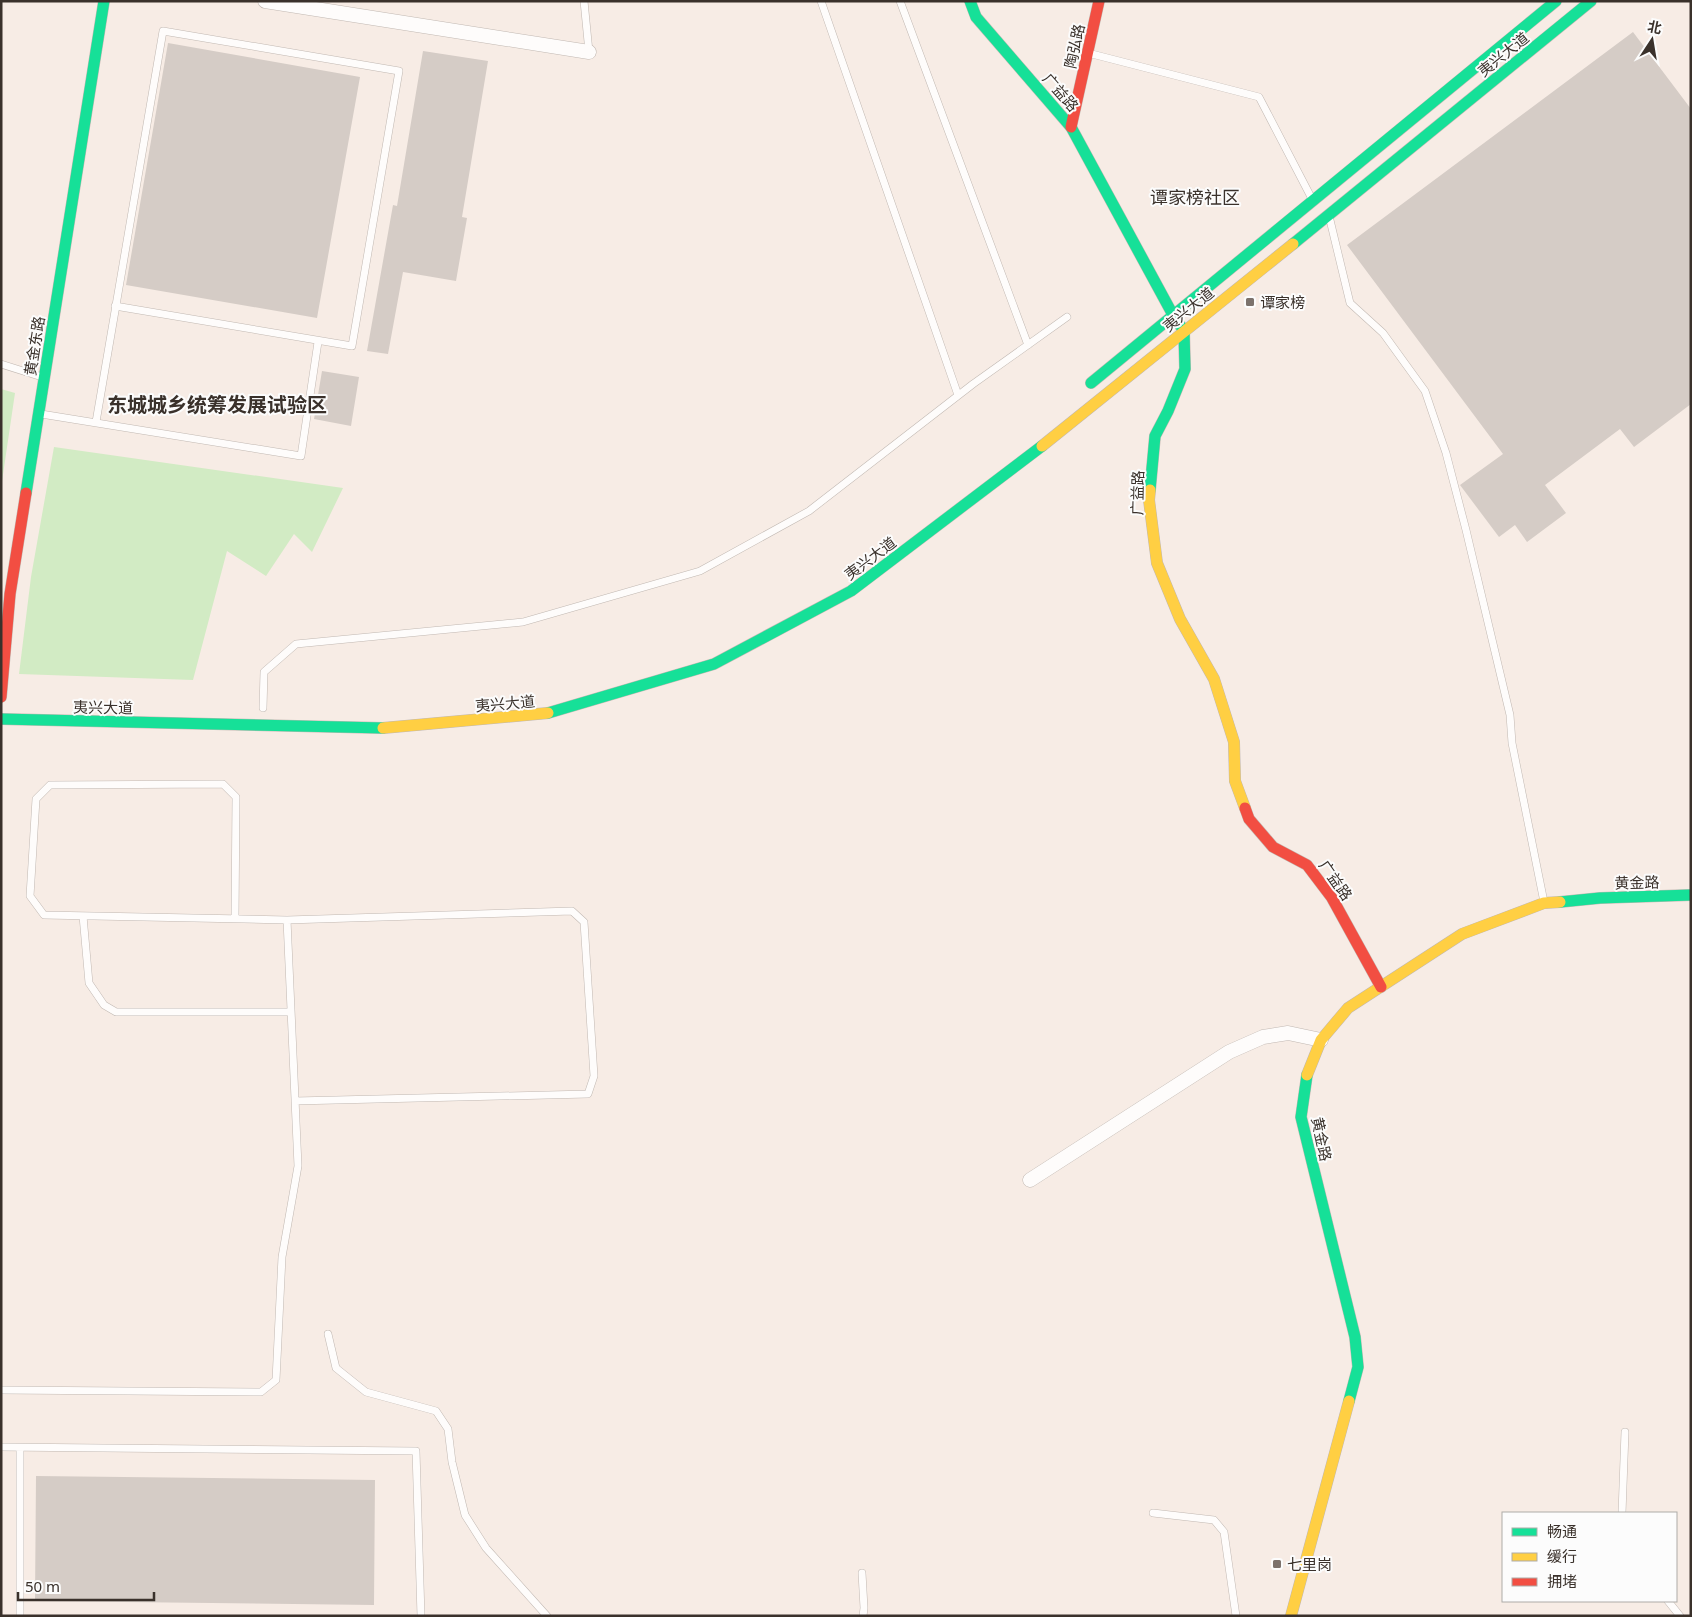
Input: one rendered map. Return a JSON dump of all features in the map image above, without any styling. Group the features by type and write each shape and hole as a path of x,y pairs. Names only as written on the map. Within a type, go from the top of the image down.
{"main road":[{"name":"黄金东路","path":"4,701 10,594 104,1"},
{"name":"广益路","path":"970,1 976,17 1071,127 1173,316 1184,331 1185,369 1168,411 1155,436 1149,500 1157,563 1180,619 1214,679 1234,742 1235,781 1249,819 1274,847 1308,865 1332,898 1381,986"},
{"name":"陶弘路","path":"1071,127 1099,1"},
{"name":"夷兴大道","path":"1,720 392,728 542,715 714,664 851,591 1024,460 1184,331 1556,1"},
{"name":"夷兴大道","path":"1082,391 1173,316 1321,208 1591,1"},
{"name":"黄金路","path":"1291,1616 1358,1367 1355,1337 1301,1117 1307,1074 1321,1040 1348,1008 1462,934 1544,903 1600,898 1691,895"}],"street":[{"path":"265,1 589,52"},
{"path":"1030,1180 1229,1052 1263,1037 1288,1033 1321,1040"}],"lane":[{"path":"584,1 589,52"},
{"path":"821,1 958,396"},
{"path":"900,1 1028,345"},
{"path":"96,422 115,306 163,31 399,70 352,346 318,342 115,306"},
{"path":"1088,53 1259,97 1321,208 1350,303 1383,333 1425,392 1446,453 1471,549 1510,715 1512,743 1544,903"},
{"path":"263,708 264,672 296,644 522,622 700,571 809,511 958,396 1067,317"},
{"path":"38,413 301,456 318,342"},
{"path":"1,364 44,378"},
{"path":"235,919 236,797 223,784 50,785 36,799 30,896 44,915 83,916 235,919 287,920 572,911 584,922 594,1076 588,1094 295,1101"},
{"path":"83,916 89,983 104,1005 116,1012 291,1012"},
{"path":"1,1390 261,1392 276,1380 282,1257 298,1166 287,920"},
{"path":"328,1334 336,1368 366,1392 436,1411 448,1429 452,1462 465,1516 486,1548 547,1616"},
{"path":"1622,1512 1626,1432"},
{"path":"1,1447 416,1451 421,1616"},
{"path":"20,1448 20,1616"},
{"path":"1153,1513 1214,1520 1224,1532 1236,1616"},
{"path":"862,1573 863,1616"},
{"path":"1669,1602 1680,1616"}],"green space":[{"path":"1,389 15,393 1,488"},
{"path":"54,447 343,488 312,552 294,534 266,576 227,551 193,680 19,674 31,577"}],"building":[{"path":"1633,32 1691,109 1691,404 1634,447 1620,429 1545,485 1566,513 1527,542 1515,525 1499,537 1460,485 1503,454 1347,245"},
{"path":"168,43 360,77 317,318 126,285"},
{"path":"423,51 488,61 462,217 467,218 456,281 403,272 388,354 367,351 393,205 397,206"},
{"path":"322,371 359,377 351,426 314,419"},
{"path":"36,1476 375,1480 374,1605 35,1601"}],"traffic: fast":[{"path":"26,493 104,1"},
{"path":"970,1 976,17 1071,127 1173,315 1184,331 1185,369 1168,411 1155,436 1150,490"},
{"path":"1091,383 1556,1"},
{"path":"1293,244 1591,1"},
{"path":"548,713 714,664 851,591 1042,446"},
{"path":"1,719 383,728"},
{"path":"1560,902 1600,898 1691,895"},
{"path":"1307,1075 1301,1117 1355,1337 1358,1367 1349,1401"}],"traffic: slow":[{"path":"1042,446 1293,244"},
{"path":"1150,490 1149,500 1157,563 1180,619 1214,679 1234,742 1235,781 1245,808"},
{"path":"383,728 548,713"},
{"path":"1307,1075 1321,1040 1348,1008 1462,934 1544,903 1560,902"},
{"path":"1291,1616 1349,1401"}],"traffic: jam":[{"path":"1071,127 1099,1"},
{"path":"1,697 10,594 26,493"},
{"path":"1245,808 1249,819 1273,847 1307,865 1332,898 1381,987"}],"place":[{"name":"谭家榜","path":"1250,302"},
{"name":"七里岗","path":"1277,1564"}],"district":[{"name":"谭家榜社区","path":"1195,197"},
{"name":"东城城乡统筹发展试验区","path":"217,404"}]}
